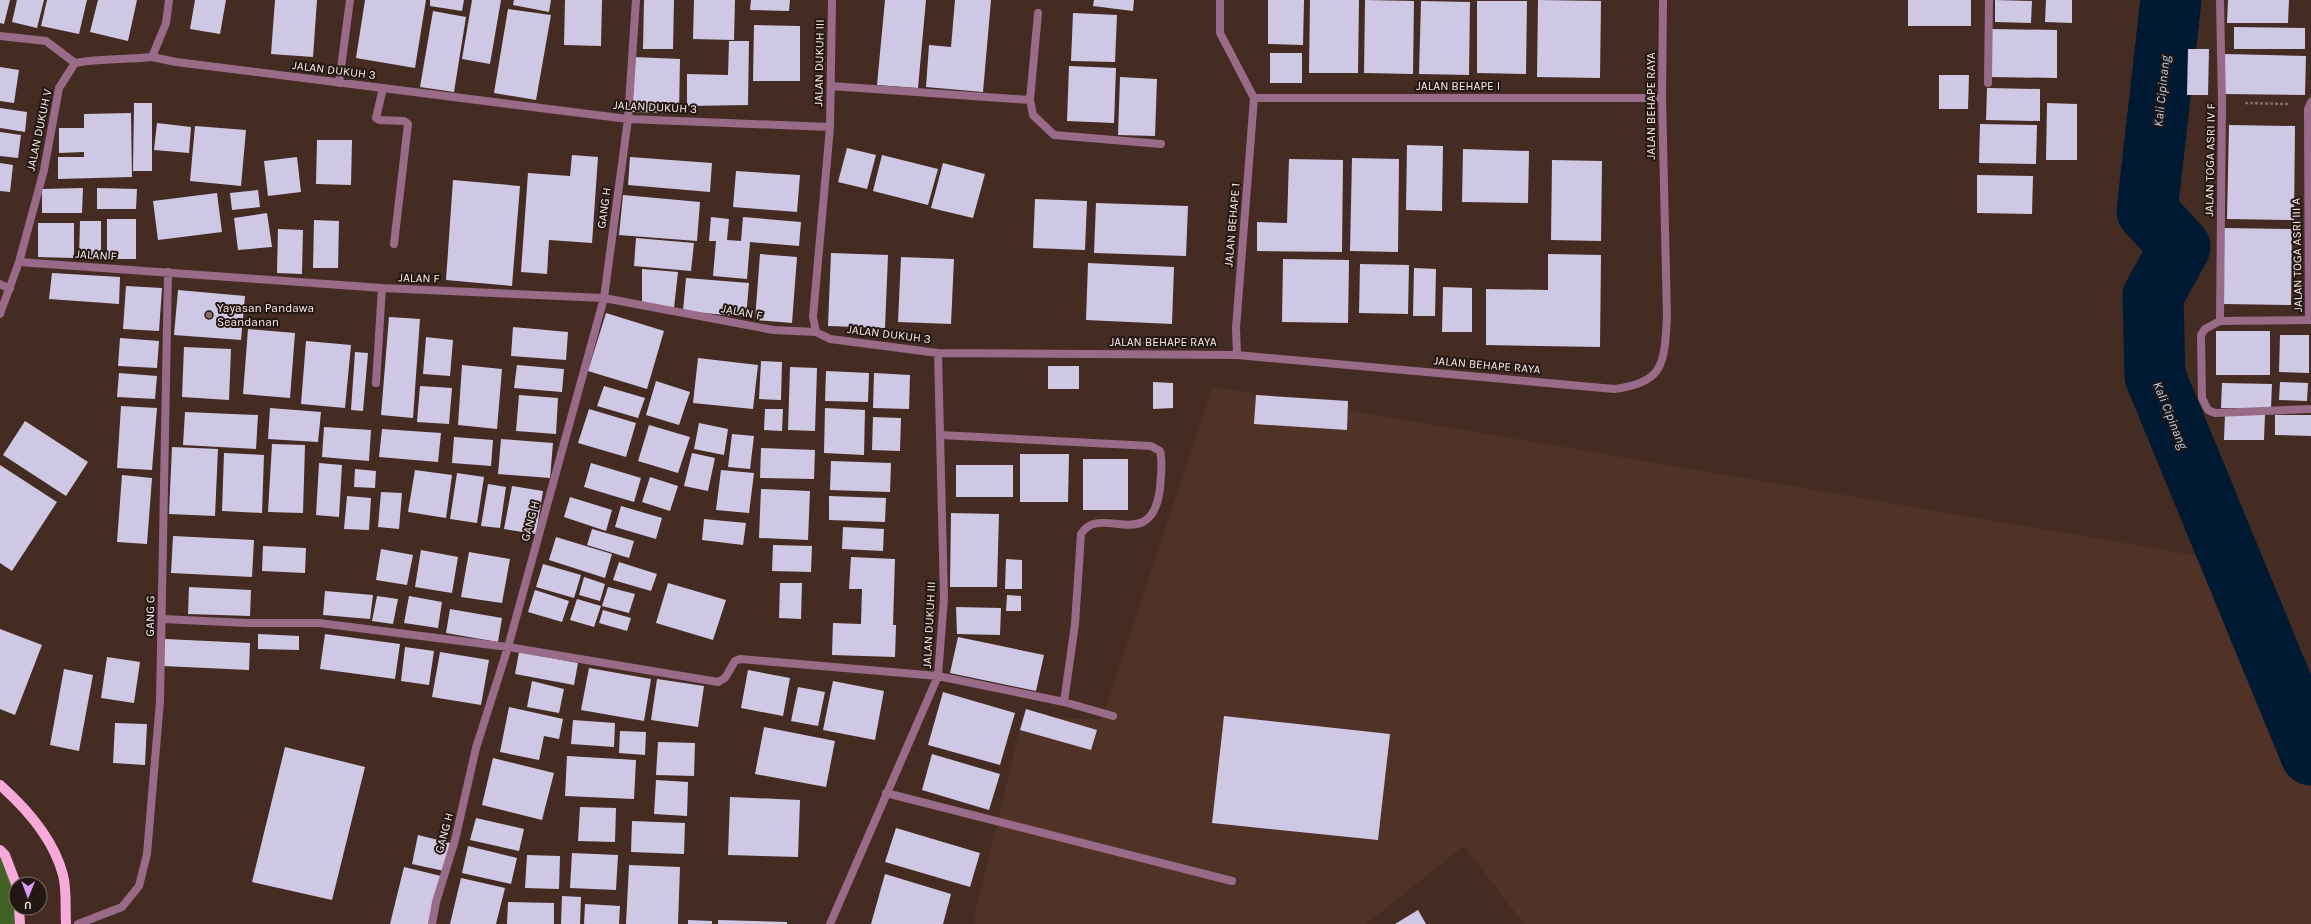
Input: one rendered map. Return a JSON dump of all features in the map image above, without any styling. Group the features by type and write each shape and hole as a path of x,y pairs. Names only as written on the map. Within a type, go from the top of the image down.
{"main road":[{"path":"0,785 15,799 43,833 55,855 63,876 66,924"},
{"path":"0,850 6,855 13,876"}],"street":[{"path":"0,36 46,41 75,63 98,59 130,60 152,57 166,23 169,0"},
{"path":"339,83 350,0"},
{"name":"GANG H","path":"432,924 436,902 455,840 476,748 508,647 604,298 628,119 636,0"},
{"name":"JALAN DUKUH III","path":"830,126 832,0"},
{"path":"1220,0 1220,33 1254,98"},
{"name":"JALAN BEHAPE RAYA","path":"938,353 1237,355 1614,389 1635,387 1650,377 1662,364 1665,352 1667,317 1662,98 1663,0"},
{"path":"1988,83 1989,0"},
{"name":"JALAN TOGA ASRI IV F","path":"2220,0 2222,102 2220,321"},
{"path":"1038,13 1030,100 1033,115 1054,135 1161,144"},
{"name":"JALAN DUKUH 3","path":"152,57 176,62 628,119 830,126"},
{"name":"JALAN DUKUH V","path":"0,314 19,262 44,170 59,88 75,63"},
{"path":"831,86 1030,100"},
{"path":"383,88 376,118 379,120 404,121 408,124 394,244"},
{"name":"JALAN BEHAPE I","path":"1254,98 1662,98"},
{"name":"JALAN BEHAPE 1","path":"1237,355 1236,328 1254,98"},
{"name":"JALAN TOGA ASRI III A","path":"2220,321 2309,320 2307,140 2310,103"},
{"path":"816,332 813,317 830,126"},
{"name":"JALAN F","path":"19,262 382,288 604,298 773,330 816,332"},
{"name":"GANG G","path":"78,924 122,907 139,886 148,846 160,701 168,272"},
{"path":"0,284 10,289"},
{"path":"376,383 382,288"},
{"path":"2220,321 2205,329 2201,335 2202,398 2208,410 2214,412 2311,409"},
{"name":"JALAN DUKUH 3","path":"816,332 830,339 938,353"},
{"name":"JALAN DUKUH III","path":"830,924 938,676 944,598 938,353"},
{"path":"940,435 1152,446 1160,451 1162,460 1158,505 1152,515 1145,521 1135,524 1092,523 1085,527 1081,534 1075,624 1064,702"},
{"path":"162,619 247,623 319,623 508,647 718,682 723,681 735,661 740,659 938,676 1064,702 1113,716"},
{"path":"886,793 1232,881"}],"path":[{"path":"2222,102 2310,103"}],"shaded area":[{"path":"1213,387 2205,557 2311,717 2311,924 1524,924 1464,846 1366,924 975,924 974,918 1023,716 1101,720"}],"green space":[{"path":"0,850 12,876 8,876 8,916 18,916 20,924 0,924"}],"building":[{"path":"0,0 10,0 4,24 0,23"},
{"path":"17,0 44,0 37,28 12,22"},
{"path":"47,0 87,0 79,34 41,26"},
{"path":"98,0 137,0 128,41 90,32"},
{"path":"195,0 226,0 220,34 190,29"},
{"path":"275,0 317,0 313,57 271,54"},
{"path":"365,0 426,0 415,68 356,58"},
{"path":"430,0 464,0 462,11 430,6"},
{"path":"472,0 501,0 490,64 462,59"},
{"path":"514,0 551,0 549,12 513,5"},
{"path":"565,0 602,0 601,46 564,45"},
{"path":"644,0 674,0 673,49 643,49"},
{"path":"694,0 735,0 734,40 693,39"},
{"path":"751,0 790,0 789,11 750,10"},
{"path":"885,0 926,0 918,88 877,85"},
{"path":"955,0 991,0 983,92 926,87 929,45 951,47"},
{"path":"1094,0 1134,0 1133,11 1093,6"},
{"path":"1268,0 1304,0 1303,45 1268,44"},
{"path":"1310,0 1359,0 1358,73 1309,73"},
{"path":"1365,0 1414,1 1413,74 1364,73"},
{"path":"1538,0 1601,1 1600,78 1537,77"},
{"path":"1908,0 1971,0 1971,26 1908,26"},
{"path":"1995,0 2032,1 2031,23 1995,22"},
{"path":"2046,0 2072,0 2072,23 2045,22"},
{"path":"2228,0 2289,0 2288,23 2227,23"},
{"path":"1421,1 1470,2 1469,75 1419,74"},
{"path":"1477,1 1527,1 1526,74 1477,73"},
{"path":"508,9 551,15 536,100 494,93"},
{"path":"433,11 466,17 454,92 420,87"},
{"path":"1073,13 1117,15 1115,62 1071,61"},
{"path":"754,25 800,26 800,81 753,81"},
{"path":"2234,27 2305,28 2305,49 2234,49"},
{"path":"1992,29 2057,30 2057,78 1992,77"},
{"path":"729,41 749,41 748,105 687,106 687,74 728,75"},
{"path":"2188,49 2209,49 2208,95 2187,95"},
{"path":"1270,53 1302,53 1302,83 1270,83"},
{"path":"2225,54 2306,56 2305,95 2224,94"},
{"path":"633,57 680,59 679,113 632,112"},
{"path":"1069,66 1116,68 1114,123 1067,121"},
{"path":"0,67 19,70 14,103 0,101"},
{"path":"1939,75 1969,75 1968,109 1939,109"},
{"path":"1120,77 1157,79 1155,136 1118,135"},
{"path":"1987,88 2040,89 2040,121 1986,120"},
{"path":"134,103 152,103 152,171 133,171"},
{"path":"2047,103 2077,104 2077,160 2046,160"},
{"path":"0,108 27,112 25,132 0,128"},
{"path":"131,113 132,177 58,179 58,157 84,157 84,152 59,153 59,128 84,128 84,114"},
{"path":"157,123 191,127 189,153 154,150"},
{"path":"1980,124 2037,125 2036,164 1979,163"},
{"path":"2229,125 2295,126 2294,220 2227,219"},
{"path":"195,126 246,130 241,186 190,181"},
{"path":"0,132 21,135 18,158 0,156"},
{"path":"317,140 352,140 351,185 316,184"},
{"path":"1407,145 1443,146 1442,211 1406,210"},
{"path":"847,148 876,155 867,189 838,182"},
{"path":"1463,149 1529,151 1528,203 1462,202"},
{"path":"572,155 598,157 592,243 549,240 547,274 521,272 528,173 570,176"},
{"path":"882,155 938,169 928,205 873,191"},
{"path":"297,157 301,192 268,196 264,161"},
{"path":"630,157 712,163 710,192 628,185"},
{"path":"1352,158 1399,159 1398,252 1350,251"},
{"path":"1289,159 1343,160 1342,252 1257,251 1257,222 1287,223"},
{"path":"1552,160 1602,161 1601,241 1551,240"},
{"path":"0,163 13,165 10,192 0,191"},
{"path":"943,163 985,174 973,218 931,208"},
{"path":"736,171 800,175 797,212 733,207"},
{"path":"1977,175 2033,176 2032,214 1977,213"},
{"path":"453,180 520,186 512,286 446,280"},
{"path":"83,188 82,213 42,213 42,189"},
{"path":"97,188 137,189 136,209 97,209"},
{"path":"258,190 260,207 232,210 230,193"},
{"path":"217,193 222,232 158,240 153,201"},
{"path":"623,195 700,202 697,241 619,235"},
{"path":"1035,199 1087,201 1085,250 1033,248"},
{"path":"1096,203 1188,206 1186,256 1094,253"},
{"path":"267,213 272,247 238,250 234,218"},
{"path":"711,217 729,219 727,240 741,241 743,217 801,222 799,246 750,242 747,279 713,276 716,241 709,241"},
{"path":"107,219 136,219 136,259 107,259"},
{"path":"314,220 339,221 338,268 313,268"},
{"path":"80,221 101,221 101,258 79,258"},
{"path":"38,223 74,223 74,258 38,257"},
{"path":"2224,228 2292,229 2291,305 2223,304"},
{"path":"278,229 303,230 302,274 277,273"},
{"path":"636,238 694,243 691,271 634,266"},
{"path":"831,253 888,255 885,328 828,326"},
{"path":"760,254 797,257 792,323 755,320"},
{"path":"1548,254 1601,255 1600,347 1486,345 1486,289 1548,290"},
{"path":"901,257 954,259 951,324 898,322"},
{"path":"1283,259 1349,260 1348,323 1282,322"},
{"path":"1088,263 1174,267 1172,324 1086,320"},
{"path":"1360,264 1409,265 1408,314 1359,313"},
{"path":"1414,268 1436,269 1435,316 1413,316"},
{"path":"642,269 678,272 674,308 642,304"},
{"path":"52,273 120,277 119,304 49,299"},
{"path":"686,278 749,283 746,317 683,311"},
{"path":"126,286 162,288 159,331 123,329"},
{"path":"1443,287 1472,288 1472,332 1442,332"},
{"name":"Yayasan Pandawa Seandanan","path":"178,290 245,296 241,340 174,335"},
{"path":"606,313 664,331 647,389 588,371"},
{"path":"389,317 420,319 413,418 381,415"},
{"path":"513,327 568,332 566,360 511,356"},
{"path":"248,329 295,333 290,398 243,394"},
{"path":"2216,331 2270,331 2270,375 2216,375"},
{"path":"2280,335 2309,335 2309,373 2279,372"},
{"path":"426,337 453,340 450,376 423,374"},
{"path":"120,338 159,341 157,368 118,366"},
{"path":"306,341 351,345 345,408 301,404"},
{"path":"184,347 231,349 229,400 182,397"},
{"path":"355,352 368,353 363,411 351,410"},
{"path":"698,358 758,365 753,409 693,403"},
{"path":"761,361 782,362 781,400 759,399"},
{"path":"462,365 502,369 497,429 458,425"},
{"path":"517,365 564,369 562,392 514,388"},
{"path":"1048,366 1079,366 1079,389 1048,389"},
{"path":"790,367 817,368 815,431 788,430"},
{"path":"826,371 869,373 868,402 825,401"},
{"path":"119,373 157,376 155,399 117,397"},
{"path":"874,373 910,375 909,409 873,408"},
{"path":"656,381 690,392 679,425 646,415"},
{"path":"1153,382 1173,383 1173,408 1153,409"},
{"path":"2280,382 2308,383 2307,401 2279,400"},
{"path":"2222,383 2272,384 2271,408 2221,408"},
{"path":"420,386 452,388 449,424 417,422"},
{"path":"604,386 645,398 638,418 597,406"},
{"path":"519,395 558,398 556,434 516,431"},
{"path":"1256,395 1348,401 1347,430 1254,424"},
{"path":"121,406 157,408 152,470 117,468"},
{"path":"270,408 321,412 318,442 268,439"},
{"path":"825,408 865,410 864,455 824,453"},
{"path":"589,409 636,423 626,457 578,443"},
{"path":"765,409 783,409 782,431 764,430"},
{"path":"185,412 258,415 256,449 183,445"},
{"path":"2225,414 2265,414 2264,440 2224,440"},
{"path":"2275,415 2311,415 2311,436 2275,435"},
{"path":"873,417 901,418 900,451 872,450"},
{"path":"25,421 88,462 66,496 3,455"},
{"path":"699,423 728,429 724,455 694,449"},
{"path":"649,425 690,437 678,473 638,461"},
{"path":"324,427 371,430 369,461 322,457"},
{"path":"382,429 441,433 438,462 379,457"},
{"path":"732,434 754,436 750,469 728,467"},
{"path":"454,437 493,440 491,466 452,463"},
{"path":"501,439 553,443 550,478 498,474"},
{"path":"272,444 305,445 303,513 268,512"},
{"path":"172,447 218,449 215,516 169,514"},
{"path":"761,448 815,450 814,479 760,478"},
{"path":"224,453 264,455 262,513 222,511"},
{"path":"692,453 715,458 708,491 684,486"},
{"path":"1020,454 1069,454 1068,502 1020,502"},
{"path":"1083,459 1128,459 1128,510 1083,510"},
{"path":"831,461 891,463 890,492 830,490"},
{"path":"319,463 342,465 339,517 316,515"},
{"path":"591,463 641,478 634,502 584,487"},
{"path":"0,465 57,502 12,571 0,563"},
{"path":"956,465 1013,465 1013,497 956,497"},
{"path":"355,469 376,471 375,488 354,487"},
{"path":"415,470 452,475 446,518 408,512"},
{"path":"721,470 754,473 749,513 716,510"},
{"path":"457,473 484,477 477,523 450,519"},
{"path":"122,475 152,478 147,544 117,542"},
{"path":"650,477 678,486 670,511 642,502"},
{"path":"488,484 506,487 500,528 481,526"},
{"path":"512,486 543,491 536,534 504,529"},
{"path":"761,489 810,491 808,540 759,538"},
{"path":"381,492 402,493 399,529 378,527"},
{"path":"347,496 371,498 369,530 344,529"},
{"path":"829,496 886,498 885,522 829,520"},
{"path":"570,497 612,510 606,531 564,517"},
{"path":"621,506 662,518 656,539 615,527"},
{"path":"951,513 999,514 997,587 950,587"},
{"path":"704,519 746,523 743,545 702,540"},
{"path":"843,527 884,529 883,551 842,549"},
{"path":"592,529 634,541 629,558 587,545"},
{"path":"173,536 254,540 252,577 171,573"},
{"path":"556,537 612,554 605,578 549,560"},
{"path":"773,545 812,546 811,572 772,571"},
{"path":"263,546 306,548 305,573 262,571"},
{"path":"381,549 413,555 407,585 376,580"},
{"path":"421,550 458,557 452,593 415,587"},
{"path":"469,552 510,559 502,603 461,597"},
{"path":"851,557 895,559 893,625 896,625 895,657 832,655 833,623 861,624 862,589 849,589"},
{"path":"1006,559 1022,560 1022,589 1005,589"},
{"path":"619,562 657,574 651,591 613,580"},
{"path":"543,564 581,575 574,598 536,587"},
{"path":"584,577 605,584 600,601 579,595"},
{"path":"668,583 726,600 713,640 656,623"},
{"path":"780,583 802,583 801,619 779,618"},
{"path":"189,587 251,590 250,616 188,614"},
{"path":"608,587 635,594 629,613 602,606"},
{"path":"535,590 569,601 562,622 528,612"},
{"path":"325,591 373,595 370,619 323,615"},
{"path":"1007,595 1021,596 1021,611 1006,611"},
{"path":"377,596 398,599 393,624 372,621"},
{"path":"409,596 442,602 438,628 404,623"},
{"path":"577,599 601,606 594,627 570,620"},
{"path":"956,607 1001,608 1000,635 957,634"},
{"path":"450,609 502,618 498,642 446,633"},
{"path":"603,610 631,618 627,631 599,623"},
{"path":"0,629 42,645 15,715 0,709"},
{"path":"258,634 299,636 299,650 258,649"},
{"path":"325,634 400,644 395,679 320,669"},
{"path":"958,637 1044,655 1036,691 950,673"},
{"path":"165,639 250,643 249,670 163,666"},
{"path":"405,647 434,651 429,685 401,681"},
{"path":"440,652 489,660 481,705 432,697"},
{"path":"519,652 578,663 574,685 515,674"},
{"path":"107,657 140,662 134,703 101,698"},
{"path":"589,668 651,679 644,721 581,710"},
{"path":"64,669 93,675 79,751 50,745"},
{"path":"748,670 790,678 783,716 741,708"},
{"path":"657,679 704,686 698,727 651,720"},
{"path":"532,681 564,689 559,713 527,707"},
{"path":"833,681 884,691 875,740 823,730"},
{"path":"798,687 825,692 818,726 791,721"},
{"path":"943,692 1015,713 1000,765 928,745"},
{"path":"509,707 563,719 559,739 544,736 539,760 500,752"},
{"path":"1026,709 1097,730 1091,750 1020,730"},
{"path":"1224,716 1390,734 1378,840 1212,823"},
{"path":"573,720 615,723 614,747 571,744"},
{"path":"115,723 147,724 145,765 113,763"},
{"path":"764,727 835,741 826,787 755,774"},
{"path":"620,731 646,732 645,755 619,753"},
{"path":"658,742 695,743 694,776 656,775"},
{"path":"285,747 365,767 332,900 252,882"},
{"path":"932,754 1000,774 989,810 922,790"},
{"path":"567,756 636,760 634,799 565,796"},
{"path":"493,758 554,773 542,820 482,805"},
{"path":"656,780 688,782 687,816 654,814"},
{"path":"730,797 800,800 798,857 728,855"},
{"path":"580,807 616,808 615,842 578,841"},
{"path":"476,818 524,829 519,851 470,840"},
{"path":"632,821 685,823 684,854 631,852"},
{"path":"896,828 980,853 970,887 885,862"},
{"path":"418,835 450,843 444,871 412,864"},
{"path":"468,846 517,858 511,884 462,873"},
{"path":"572,853 618,855 616,890 570,888"},
{"path":"527,855 560,856 559,889 525,888"},
{"path":"629,865 680,867 678,924 626,924"},
{"path":"404,867 441,876 429,924 390,924"},
{"path":"885,874 951,894 943,924 871,924"},
{"path":"461,878 505,888 496,924 450,924"},
{"path":"562,896 581,897 580,924 561,924"},
{"path":"508,902 554,903 554,924 507,924"},
{"path":"585,904 620,906 619,924 584,924"},
{"path":"1418,910 1426,924 1395,924"},
{"path":"688,920 712,921 712,924 688,924"},
{"path":"718,920 787,922 787,924 718,924"}],"waterway":[{"name":"Kali Cipinang","path":"2171,0 2147,211 2180,247 2153,296 2155,376 2311,755"}],"place":[{"name":"Yayasan Pandawa Seandanan","path":"209,315"}]}
